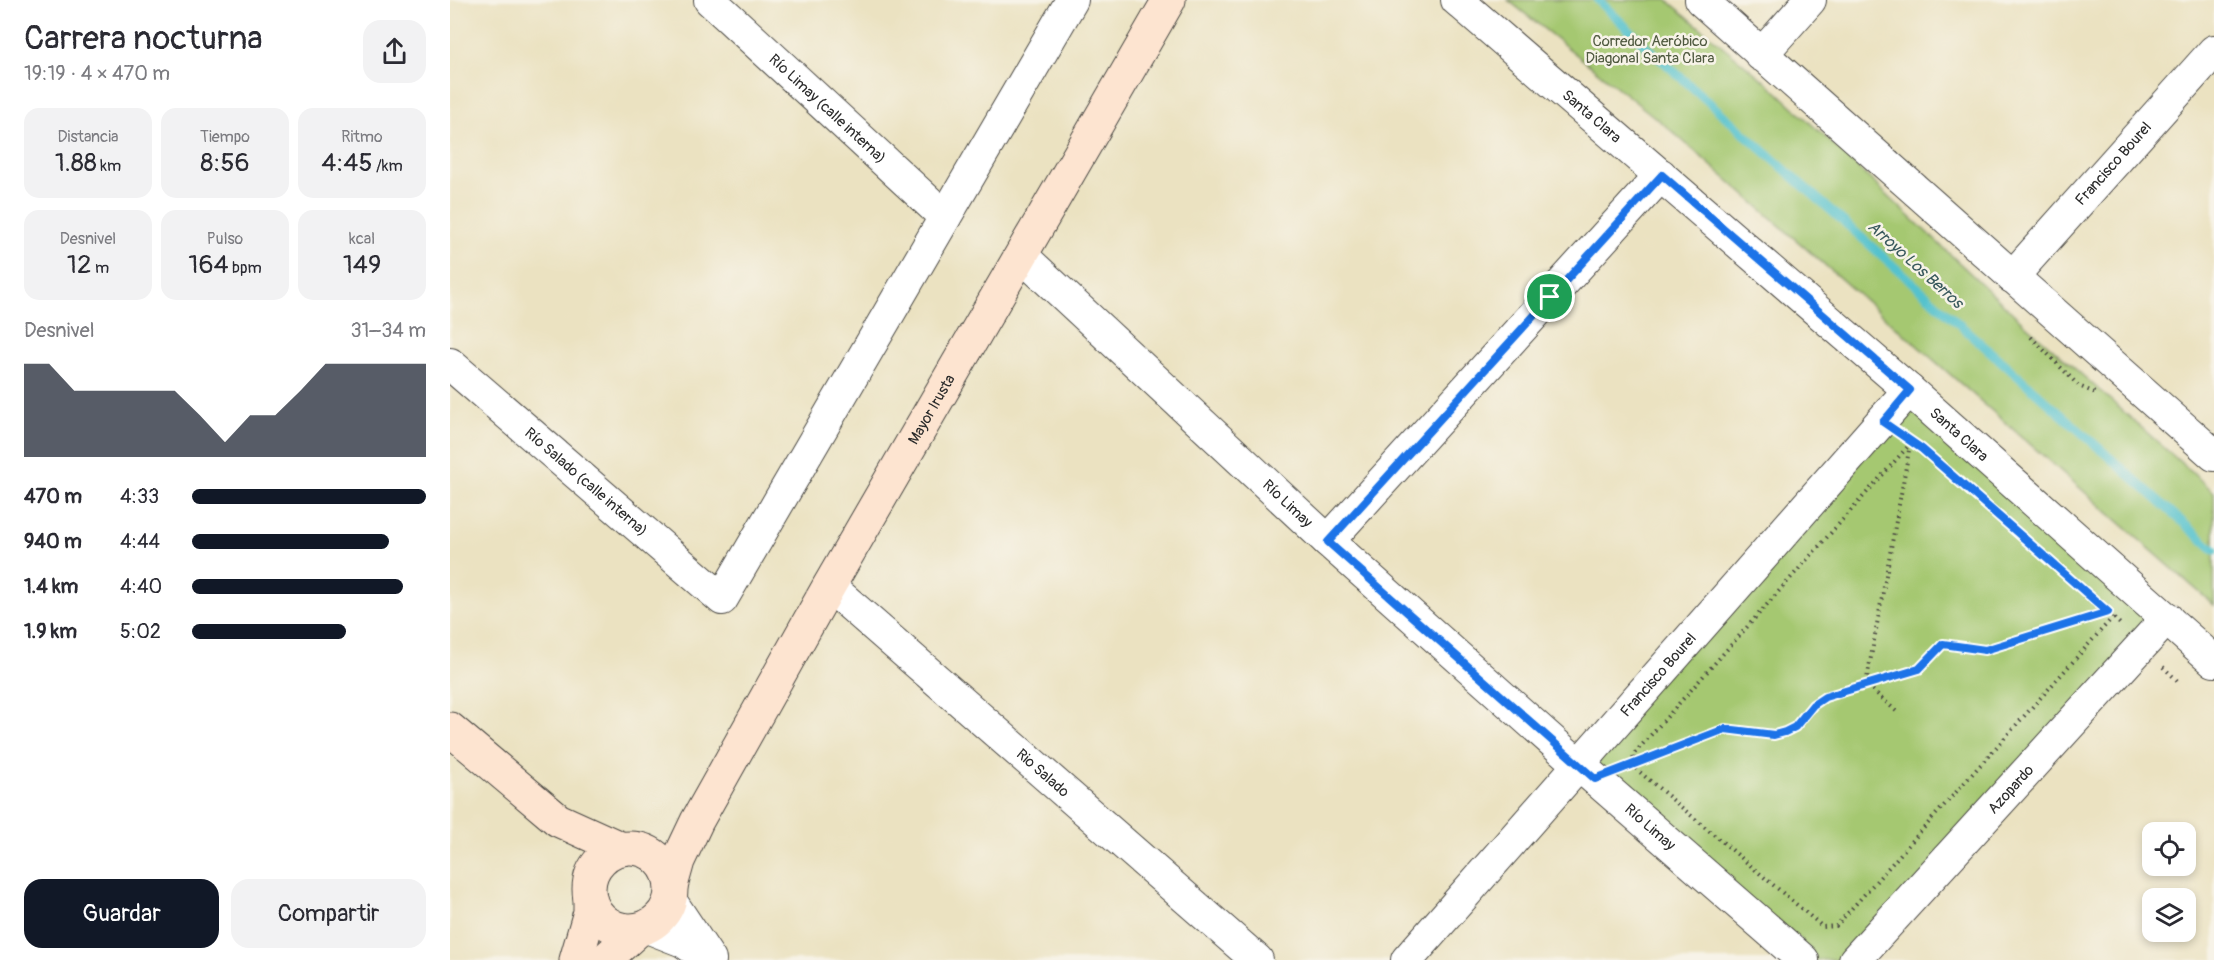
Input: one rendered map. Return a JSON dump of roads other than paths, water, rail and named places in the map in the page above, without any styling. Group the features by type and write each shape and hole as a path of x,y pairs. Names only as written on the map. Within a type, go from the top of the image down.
{"main road":[{"name":"Mayor Irusta","path":"671,893 678,861 697,821 829,586 1169,0"},
{"path":"450,729 558,820 628,849 649,853 660,861 668,872 671,893 665,912 657,921 642,928 605,960"},
{"path":"558,820 576,851 595,910 608,924 625,930 642,928"},
{"name":"Mayor Irusta","path":"628,849 664,843 697,821"},
{"path":"576,960 590,912 590,880 594,869 610,853 628,849"}],"street":[{"name":"Río Limay (calle interna)","path":"711,0 945,217"},
{"path":"945,217 1072,0"},
{"name":"Santa Clara","path":"1457,0 1910,390 2214,661"},
{"path":"1701,0 2214,455"},
{"path":"1761,55 1810,0"},
{"name":"Francisco Bourel","path":"2012,277 2214,51"},
{"path":"1328,542 1662,175"},
{"name":"Río Salado (calle interna)","path":"450,364 722,599 945,217"},
{"name":"Río Limay","path":"1022,256 1328,542 1803,960"},
{"name":"Francisco Bourel","path":"1407,960 1587,772 1910,390"},
{"name":"Rio Salado","path":"829,586 1257,960"},
{"name":"Azopardo","path":"1855,960 2167,618"},
{"path":"671,893 710,960"},
{"path":"642,928 683,941 710,960"}],"waterway":[{"name":"Arroyo Los Berros","path":"1598,0 1650,50 2214,550"}],"park label":[{"name":"Corredor Aeróbico Diagonal Santa Clara","path":"1650,50"}]}
